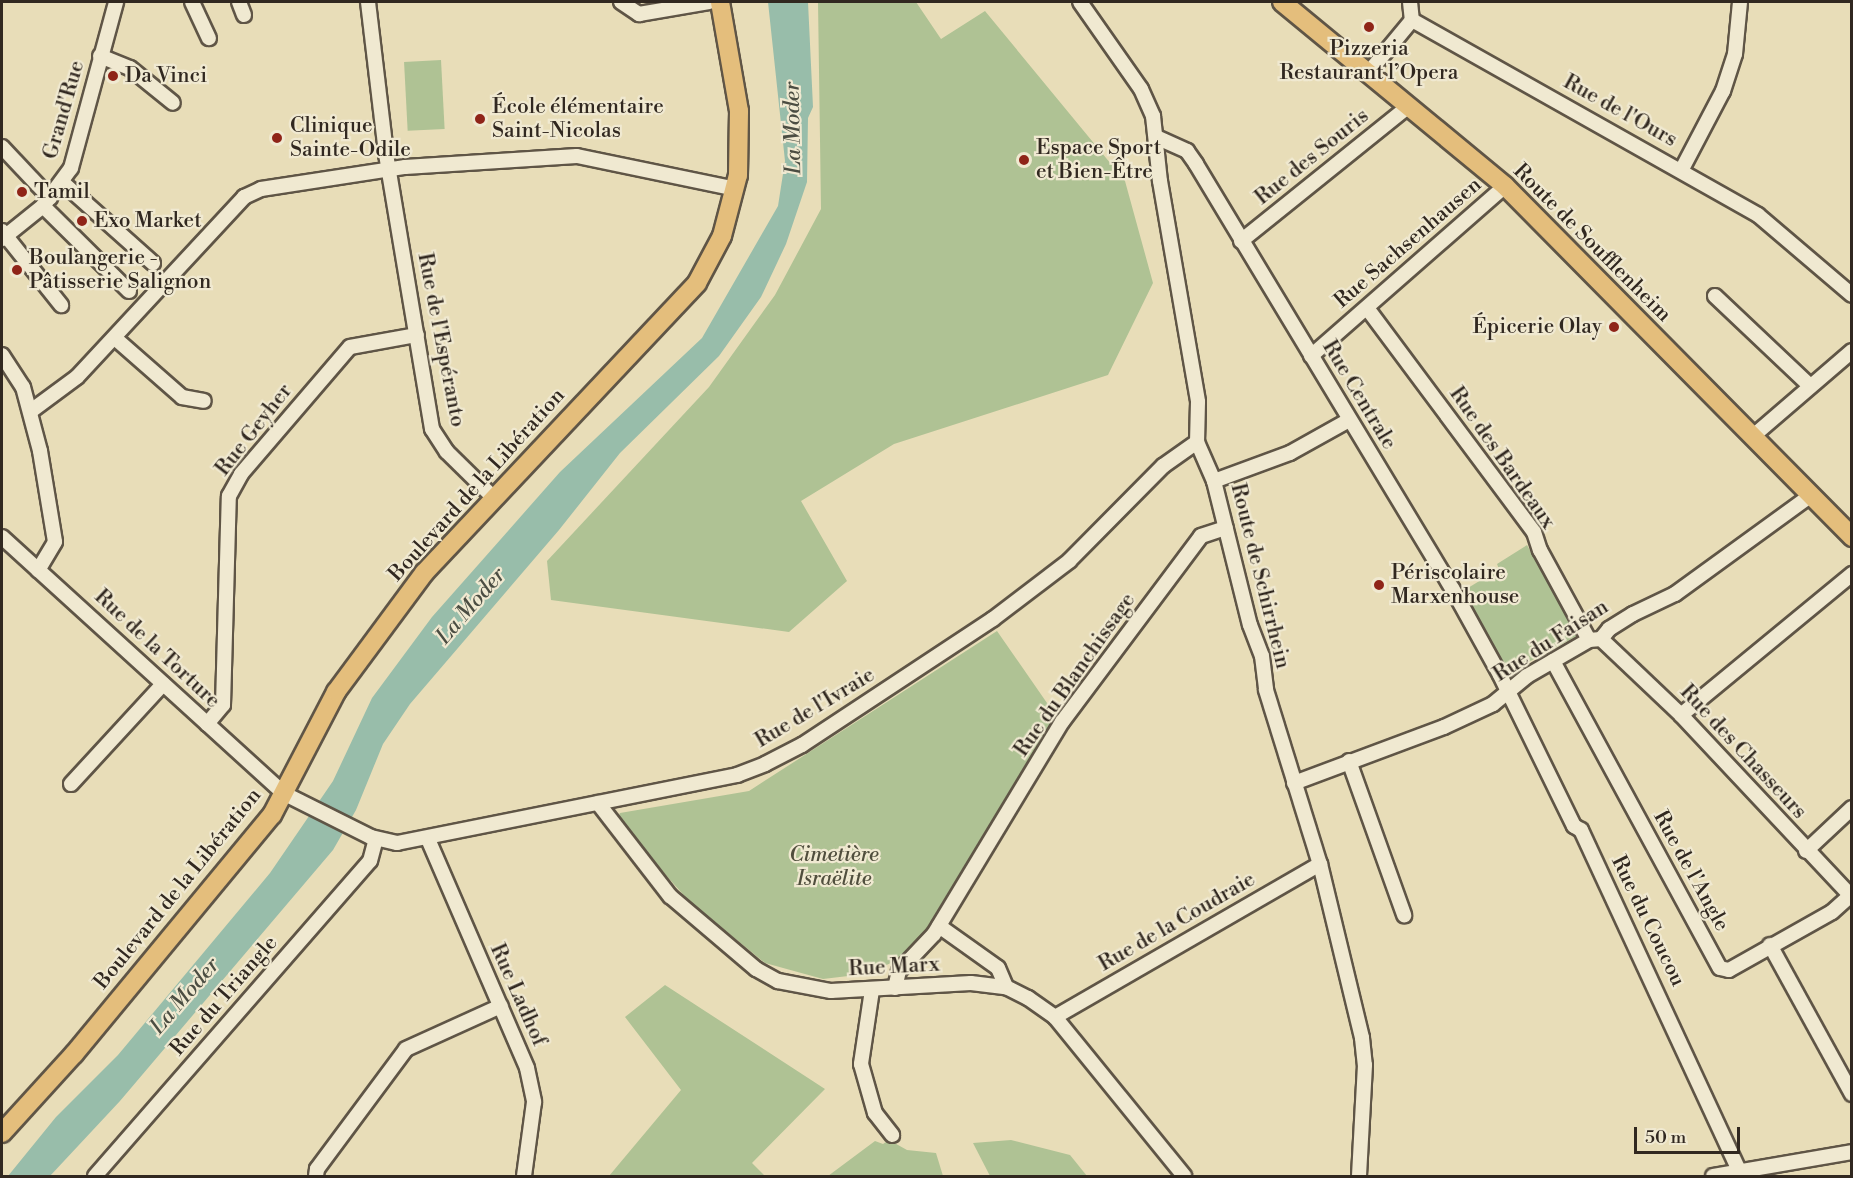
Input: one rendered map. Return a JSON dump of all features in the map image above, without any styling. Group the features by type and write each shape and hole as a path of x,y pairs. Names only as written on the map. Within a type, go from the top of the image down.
{"main road":[{"name":"Boulevard de la Libération","path":"2,1133 191,916 272,815 336,692 423,573 697,283 722,236 736,189 739,111 720,2"},
{"name":"Route de Soufflenheim","path":"1282,2 1505,186 1851,537"}],"street":[{"name":"Grand'Rue","path":"3,235 47,202 62,182 77,152 100,56 116,2"},
{"path":"192,2 209,38"},
{"path":"239,2 244,15"},
{"name":"Rue de l'Espéranto","path":"368,2 389,171 432,429 447,452 493,497"},
{"path":"621,2 639,14 709,2"},
{"name":"Route de Schirrhein","path":"1080,2 1141,89 1153,116 1160,181 1198,402 1197,442 1214,481 1262,656 1266,690 1320,864 1362,1038 1365,1065 1359,1176"},
{"path":"1369,72 1412,20 1410,2"},
{"path":"1683,169 1724,91 1735,54 1740,2"},
{"name":"Rue de l'Ours","path":"1412,20 1683,169 1758,215 1851,295"},
{"path":"100,56 130,68 173,102"},
{"name":"Rue des Souris","path":"1241,240 1409,106"},
{"name":"Rue Centrale","path":"1156,137 1187,151 1452,588 1508,693"},
{"path":"2,147 47,202 129,291"},
{"path":"31,411 77,377 116,339 244,197 261,189 389,171 577,156 736,189"},
{"path":"62,182 153,263"},
{"name":"Rue Sachsenhausen","path":"1311,356 1505,186"},
{"path":"3,235 61,305"},
{"path":"1715,296 1809,385"},
{"name":"Rue des Bardeaux","path":"1367,308 1534,532 1595,640"},
{"name":"Rue Geyher","path":"207,724 222,705 229,496 241,474 350,347 417,335"},
{"path":"116,339 182,397 204,401"},
{"path":"1752,437 1809,385 1851,351"},
{"path":"2,355 15,371 31,411 55,542 38,570"},
{"path":"1214,481 1290,453 1349,420"},
{"name":"Rue de l'Ivraie","path":"376,839 397,843 428,839 737,775 802,745 993,619 1068,561 1163,466 1197,442"},
{"name":"Rue du Faisan","path":"1294,783 1444,727 1508,693 1553,661 1595,640 1634,614 1675,594 1810,496"},
{"name":"Rue du Blanchissage","path":"895,988 899,971 939,926 1062,722 1201,536 1226,528"},
{"name":"Rue de la Torture","path":"2,537 283,793 376,839"},
{"path":"1682,715 1851,574"},
{"name":"Rue des Chasseurs","path":"1595,640 1682,715 1806,851 1851,896"},
{"name":"Rue de l'Angle","path":"1553,661 1720,968 1729,970 1832,912 1851,896"},
{"path":"71,784 164,684"},
{"name":"Rue du Coucou","path":"1508,693 1574,826 1587,841 1740,1173"},
{"path":"1349,762 1404,915"},
{"name":"Rue Marx","path":"598,803 670,896 756,969 801,988 872,990 971,983 1006,987 1055,1017 1184,1176"},
{"path":"1806,851 1851,808"},
{"name":"Rue du Triangle","path":"95,1176 370,861 376,839"},
{"name":"Rue Ladhof","path":"428,839 527,1068 534,1102 524,1176"},
{"name":"Rue de la Coudraie","path":"1055,1017 1320,864"},
{"path":"939,926 998,968 1006,987"},
{"path":"1770,945 1851,1094"},
{"path":"872,990 861,1064 875,1113 892,1135"},
{"path":"316,1176 324,1160 406,1049 501,1006"},
{"path":"1715,1176 1851,1152"}],"green space":[{"path":"818,2 916,2 941,39 985,11 1125,181 1153,283 1108,375 894,444 801,501 847,581 789,632 551,600 547,561 709,387 775,295 821,209"},
{"path":"441,60 445,129 408,131 404,62"},
{"path":"1527,545 1577,636 1512,671 1503,664 1463,591 1499,569 1497,564"},
{"name":"Cimetière Israëlite","path":"997,631 1056,716 919,941 891,963 865,974 823,979 765,963 688,900 617,820 620,813 749,791"},
{"path":"665,985 825,1089 752,1163 765,1176 609,1176 681,1090 625,1017"},
{"path":"889,1140 907,1150 936,1153 943,1176 828,1176 875,1141 883,1144"},
{"path":"1011,1140 1070,1155 1087,1176 990,1176 973,1143"}],"water":[{"name":"La Moder","path":"768,2 808,2 813,107 808,118 807,182 786,244 761,297 719,356 620,453 559,530 410,704 383,744 356,810 333,850 120,1101 50,1176 8,1176 56,1117 118,1055 270,873 333,781 372,698 432,617 560,472 702,338 778,206 785,161"}],"place":[{"name":"Pizzeria Restaurant l’Opera","path":"1369,27"},
{"name":"Da Vinci","path":"113,76"},
{"name":"École élémentaire Saint-Nicolas","path":"480,119"},
{"name":"Clinique Sainte-Odile","path":"277,138"},
{"name":"Espace Sport et Bien-Être","path":"1024,160"},
{"name":"Tamil","path":"22,192"},
{"name":"Exo Market","path":"82,221"},
{"name":"Boulangerie - Pâtisserie Salignon","path":"17,270"},
{"name":"Épicerie Olay","path":"1614,327"},
{"name":"Périscolaire Marxenhouse","path":"1379,585"}]}
